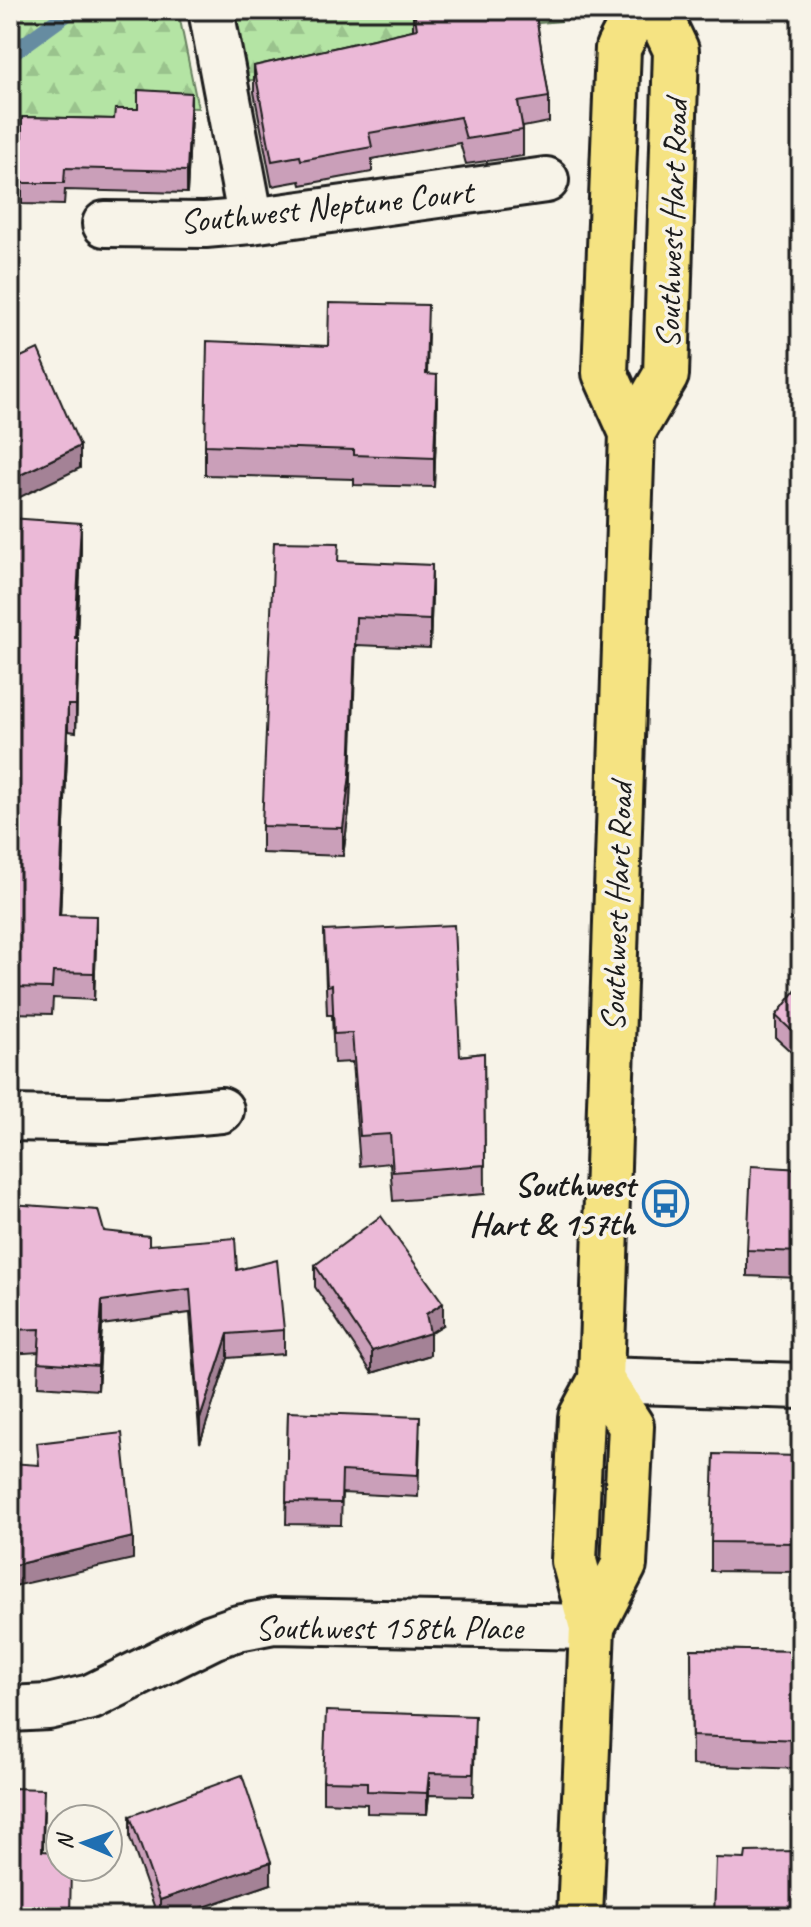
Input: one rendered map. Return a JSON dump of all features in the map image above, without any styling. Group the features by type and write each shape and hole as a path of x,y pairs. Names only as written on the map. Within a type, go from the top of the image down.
{"main road":[{"name":"Southwest Hart Road","path":"580,1917 592,1627 574,1561 581,1417 601,1380 632,433 605,373 618,48 638,10"},
{"name":"Southwest Hart Road","path":"632,433 666,375 676,50 657,10"}],"street":[{"path":"211,10 251,221"},
{"name":"Southwest Neptune Court","path":"105,224 205,225 251,221 546,180"},
{"path":"10,1118 111,1120 221,1110"},
{"path":"601,1380 801,1386"},
{"name":"Southwest 158th Place","path":"10,1709 48,1707 91,1697 212,1637 274,1621 592,1627"}],"green space":[{"path":"10,10 178,10 198,108 157,107 156,116 10,145"},
{"path":"225,10 562,10 561,21 505,26 395,55 240,82"}],"building":[{"path":"414,10 535,10 549,97 518,102 523,130 466,139 460,117 369,133 372,147 301,160 300,156 272,161 254,66 417,29"},
{"path":"138,90 191,93 187,171 65,168 64,183 22,183 22,117 114,119 115,109 138,109"},
{"path":"329,303 428,305 426,374 437,375 434,458 354,455 354,450 205,445 207,341 328,346"},
{"path":"38,349 80,446 10,480 10,362"},
{"path":"10,518 81,523 75,638 78,638 76,705 68,705 59,915 96,916 94,973 53,972 52,988 10,987"},
{"path":"274,542 339,543 338,561 432,565 430,620 356,617 350,775 343,828 262,826"},
{"path":"454,925 460,1056 484,1053 485,1165 393,1172 390,1134 360,1136 352,1033 334,1034 332,985 327,986 324,931"},
{"path":"801,984 801,1039 776,1016"},
{"path":"751,1166 801,1169 801,1252 747,1250"},
{"path":"10,1204 98,1210 104,1231 149,1236 149,1245 235,1238 237,1270 277,1260 284,1330 228,1334 200,1419 190,1289 102,1301 98,1366 38,1362 40,1329 10,1330"},
{"path":"381,1216 443,1303 426,1314 430,1333 372,1351 315,1265"},
{"path":"288,1412 420,1417 418,1475 342,1471 341,1503 286,1502"},
{"path":"122,1433 133,1537 10,1566 10,1463 39,1465 37,1443"},
{"path":"714,1454 801,1456 801,1543 711,1542"},
{"path":"691,1649 801,1651 801,1740 692,1736"},
{"path":"326,1711 475,1716 473,1774 429,1773 427,1793 367,1791 367,1782 323,1781"},
{"path":"242,1775 271,1862 160,1900 130,1816"},
{"path":"10,1788 44,1789 44,1883 71,1883 70,1916 10,1915"},
{"path":"801,1851 801,1917 714,1917 716,1858 745,1859 746,1852"}],"waterway":[{"path":"10,55 72,10"}],"place":[{"name":"Southwest Hart & 157th","path":"666,1204"}]}
